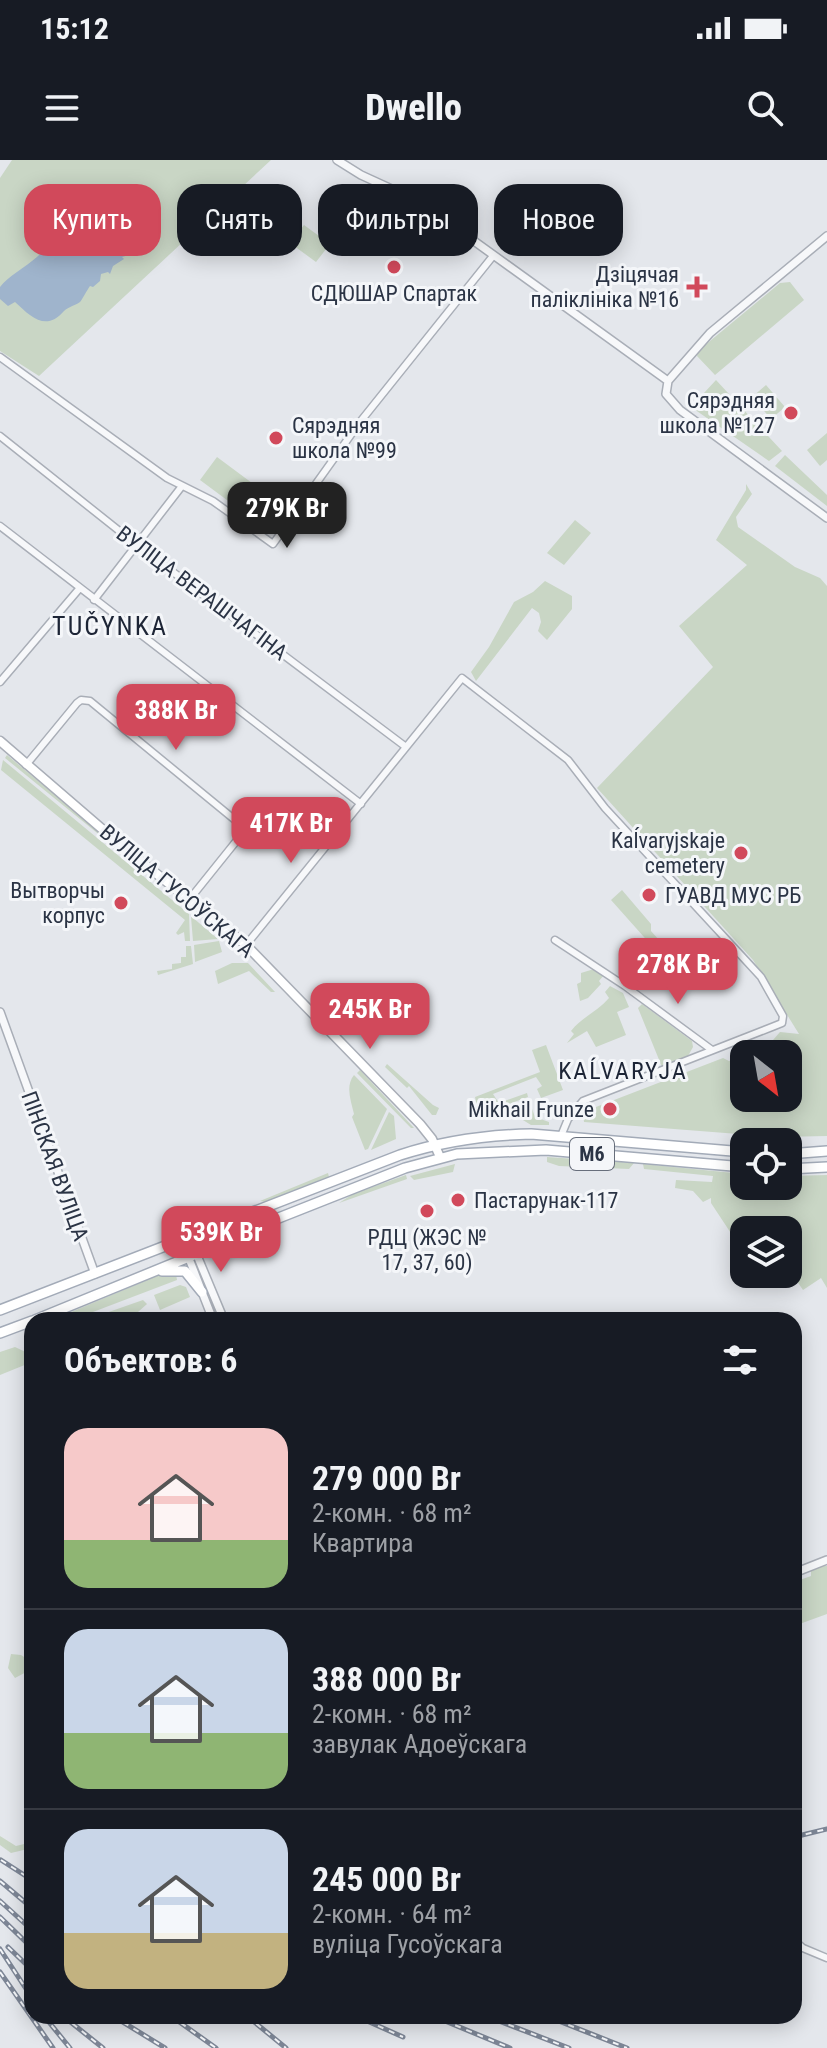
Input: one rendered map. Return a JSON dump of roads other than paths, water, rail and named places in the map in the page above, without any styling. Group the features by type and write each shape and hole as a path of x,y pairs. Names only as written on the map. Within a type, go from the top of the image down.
{"main road":[{"name":"ВУЛІЦА ГУСОЎСКАГА","path":"0,741 246,945 420,1124 440,1157"},
{"name":"М6","path":"0,1310 400,1155 435,1145 496,1135 561,1136 730,1151"},
{"path":"561,1136 561,1151"},
{"name":"М6","path":"56,1312 405,1168 440,1157 522,1149 730,1166"},
{"path":"802,1153 827,1151"},
{"path":"802,1168 827,1167"},
{"path":"151,1272 185,1271 202,1292"},
{"path":"90,1276 94,1287 90,1298"},
{"name":"М6","path":"0,1333 24,1325"}],"street":[{"path":"337,160 361,175 410,196 668,381"},
{"path":"827,236 712,331 668,381 666,394 680,410 827,518"},
{"path":"0,357 182,486 213,501 273,544 360,422 493,256"},
{"name":"ВУЛІЦА ВЕРАШЧАГІНА","path":"0,436 137,545 406,747"},
{"path":"94,600 182,486"},
{"path":"0,526 361,804"},
{"path":"0,682 79,589"},
{"path":"246,945 462,678 568,760 605,808 761,977 783,1016 782,1023 583,1101 568,1119 561,1136"},
{"path":"26,765 77,703 90,701 246,829 189,900"},
{"path":"555,940 625,986 712,1050"},
{"name":"ПІНСКАЯ ВУЛІЦА","path":"0,1012 81,1237 90,1276"},
{"path":"185,1239 220,1312"},
{"path":"192,1254 210,1312"},
{"path":"802,1570 827,1560"},
{"path":"802,1947 827,1958"}],"water":[{"path":"38,256 126,256 113,266 110,274 101,274 100,281 90,286 80,302 51,321 39,320 15,302 8,306 0,299 0,287"}],"railway":[{"path":"802,1835 827,1829"},
{"path":"1,1860 24,1875"},
{"path":"0,1881 24,1901"},
{"path":"0,1901 24,1923"},
{"path":"0,1917 24,1940"},
{"path":"8,1947 24,1962"},
{"path":"0,1949 24,1986"},
{"path":"0,1972 24,2006"},
{"path":"36,2024 53,2048"},
{"path":"50,2024 70,2048"},
{"path":"73,2024 103,2048"},
{"path":"126,2024 165,2048"},
{"path":"182,2024 216,2048"},
{"path":"257,2024 286,2048"},
{"path":"374,2024 403,2037"},
{"path":"452,2024 510,2048"},
{"path":"507,2024 569,2048"},
{"path":"566,2024 627,2048"}],"place":[{"name":"СДЮШАР Спартак","path":"394,267"},
{"name":"Дзіцячая паліклініка №16","path":"697,287"},
{"name":"Сярэдняя школа №127","path":"791,413"},
{"name":"Сярэдняя школа №99","path":"276,438"},
{"name":"Kaĺvaryjskaje cemetery","path":"741,853"},
{"name":"ГУАВД МУС РБ","path":"649,895"},
{"name":"Вытворчы корпус","path":"121,903"},
{"name":"Mikhail Frunze","path":"610,1109"},
{"name":"Пастарунак-117","path":"458,1200"},
{"name":"РДЦ (ЖЭС № 17, 37, 60)","path":"427,1211"}],"district":[{"name":"TUČYNKA","path":"110,626"},
{"name":"KAĹVARYJA","path":"623,1071"}]}
